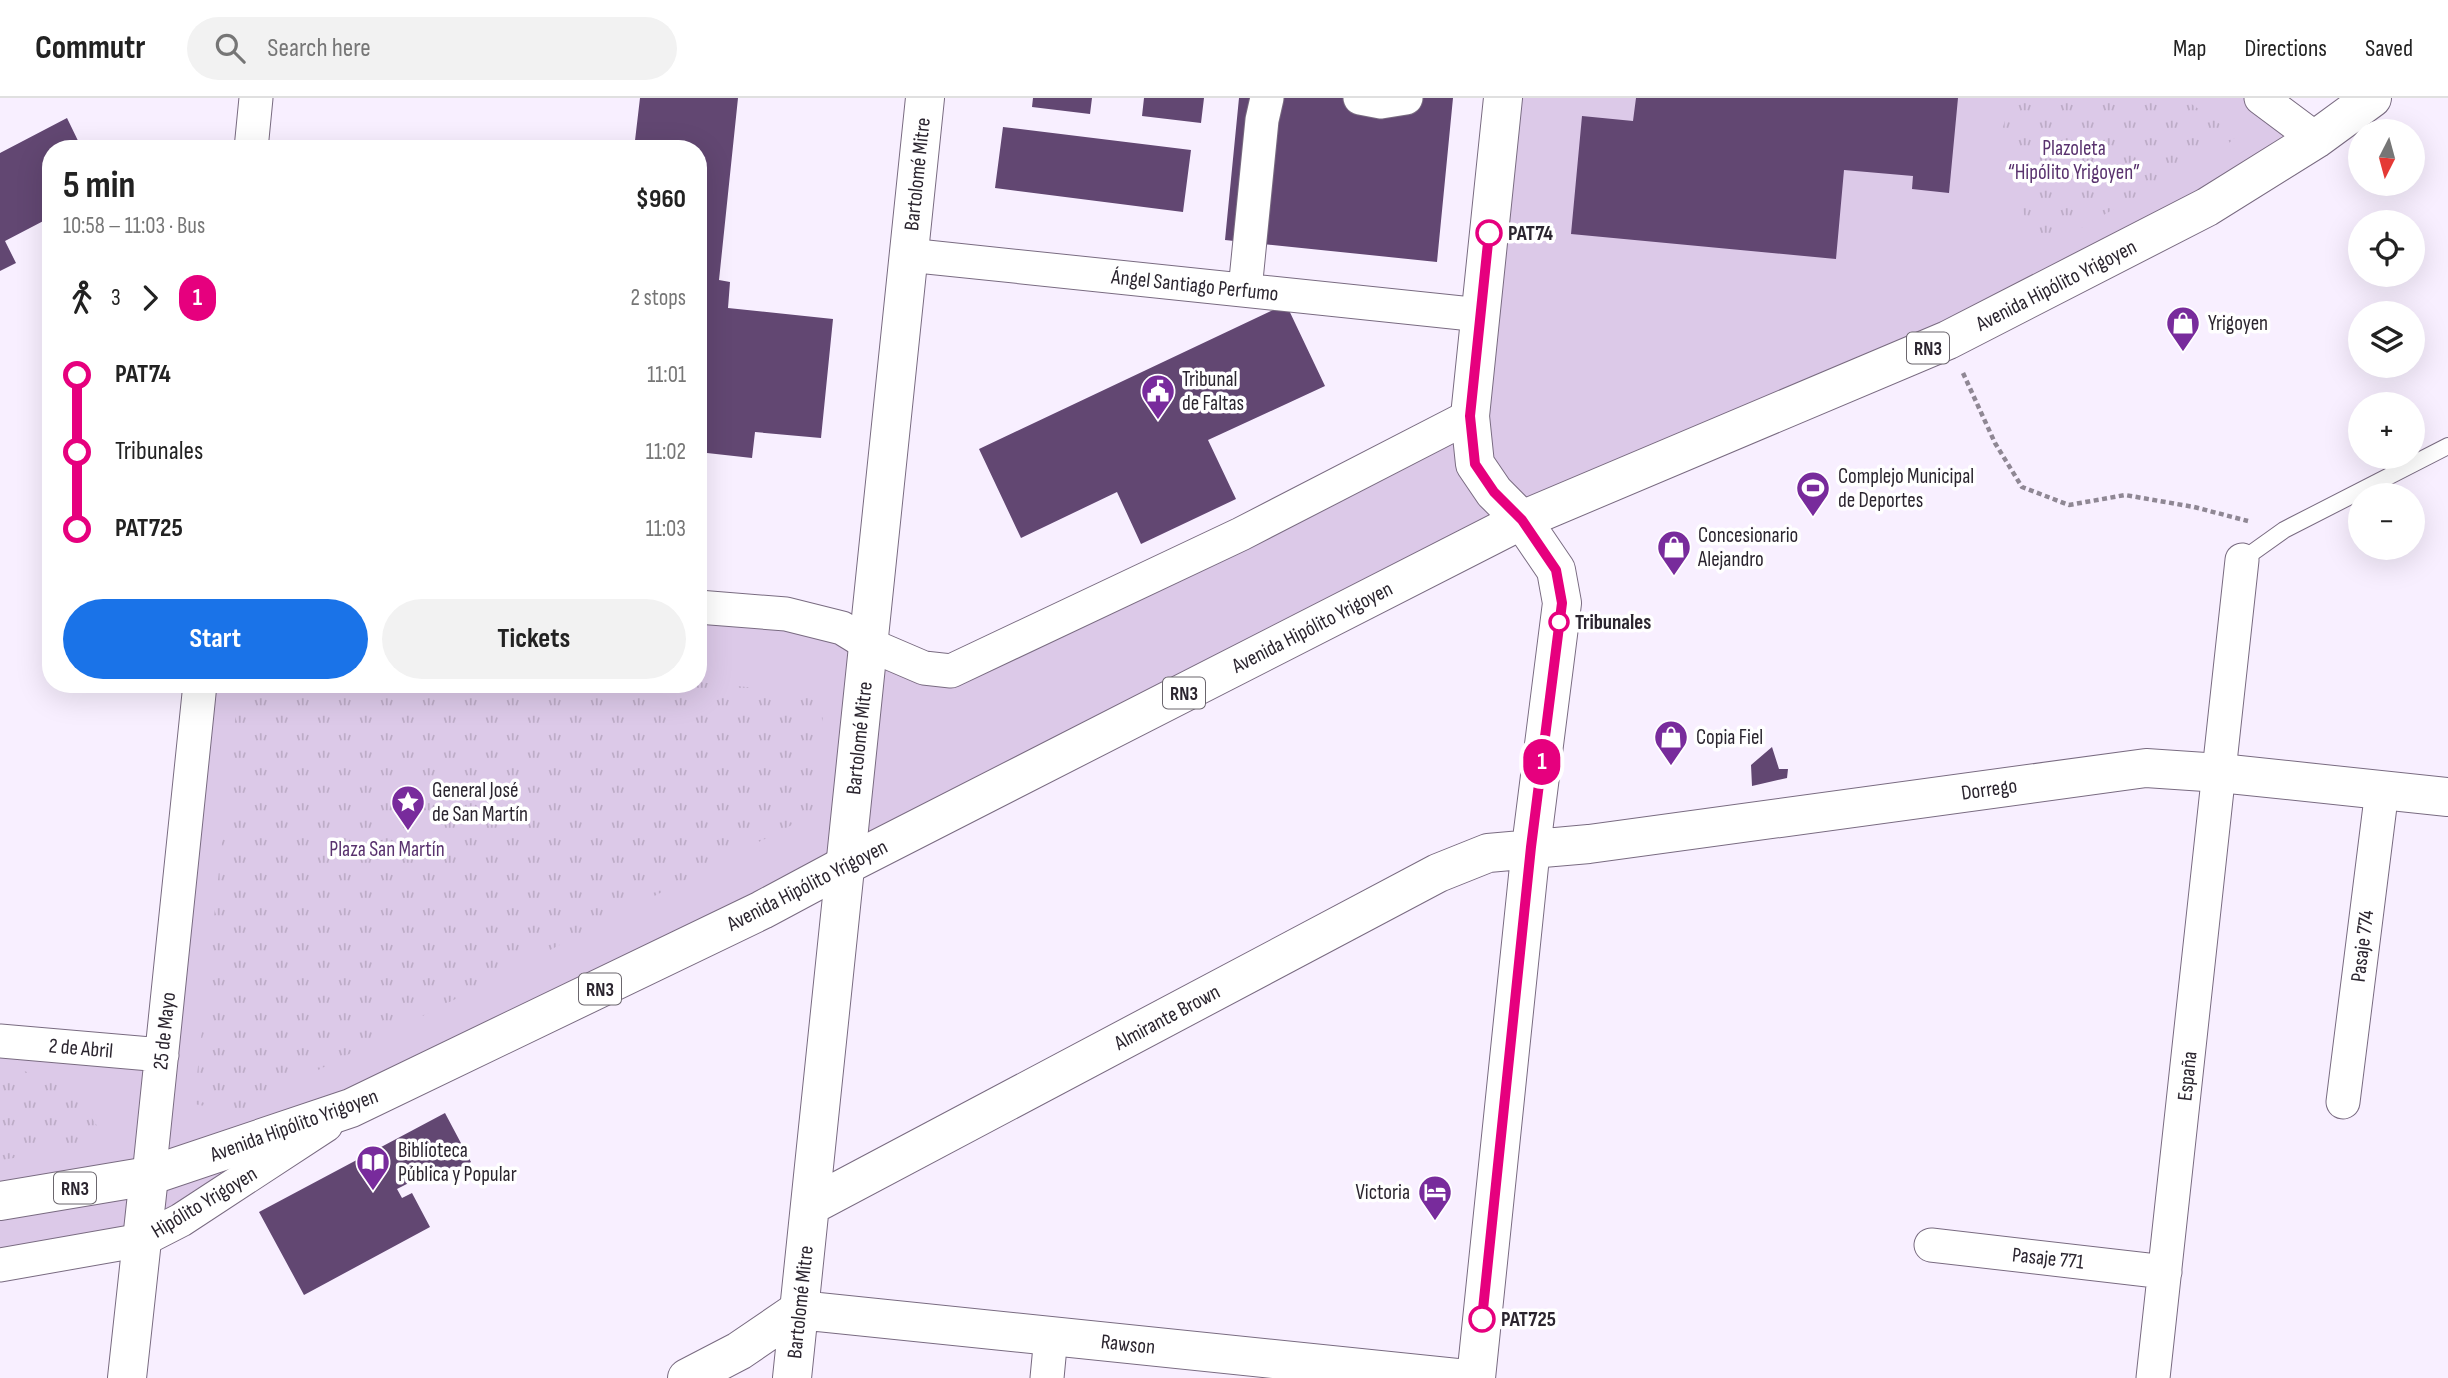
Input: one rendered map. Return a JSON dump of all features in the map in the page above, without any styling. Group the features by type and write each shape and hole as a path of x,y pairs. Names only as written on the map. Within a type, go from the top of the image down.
{"main road":[{"name":"Bartolomé Mitre","path":"792,1378 925,98"},
{"path":"1476,1378 1531,847 1562,603 1556,570 1522,520 1494,492 1475,464 1470,416 1503,98"},
{"name":"Avenida Hipólito Yrigoyen","path":"0,1201 149,1176 351,1108 762,911 846,865 1522,520 1948,340 2207,207 2316,139 2372,98"},
{"name":"Dorrego","path":"1531,847 1589,844 2146,768 2448,797"},
{"name":"Almirante Brown","path":"810,1206 1438,873 1488,853 1531,847"},
{"name":"25 de Mayo","path":"127,1378 149,1176"},
{"path":"687,1378 739,1351 799,1310"},
{"name":"Rawson","path":"799,1310 1457,1378"}],"street":[{"path":"252,140 256,98"},
{"path":"1245,290 1262,120 1267,98"},
{"path":"1360,98 1381,102 1406,98"},
{"path":"2261,98 2316,139"},
{"name":"Ángel Santiago Perfumo","path":"908,256 1480,315"},
{"path":"707,608 786,614 842,628 869,644 924,668 951,671 1241,534 1470,416"},
{"name":"España","path":"2153,1378 2242,560"},
{"name":"25 de Mayo","path":"149,1176 199,693"},
{"name":"Pasaje 774","path":"2343,1102 2382,790"},
{"name":"2 de Abril","path":"0,1041 162,1055"},
{"name":"Hipólito Yrigoyen","path":"0,1265 142,1240 181,1220 351,1108"},
{"name":"Pasaje 771","path":"1931,1245 2165,1272"},
{"path":"1046,1378 1051,1336"}],"lane":[{"path":"2242,560 2284,530 2448,446"}],"path":[{"path":"1948,340 1995,443 2022,486 2069,505 2124,495 2194,507 2284,530"}],"green space":[{"path":"1503,98 2261,98 2316,139 2207,207 1522,520 351,1108 181,1220 0,1265 0,1041 161,1055 199,693 707,693 707,608 786,614 924,668 1470,416"},
{"name":"Plazoleta “Hipólito Yrigoyen”","path":"2012,98 2183,98 2224,127 2241,132 2229,143 2034,255 2003,127"},
{"name":"Plaza San Martín","path":"707,683 825,695 813,814 237,1112 194,1104 238,693 707,693"},
{"path":"0,1067 14,1067 71,1089 98,1127 82,1148 0,1160"}],"building":[{"path":"640,98 738,98 719,280 730,282 728,308 833,319 821,438 755,432 752,458 707,453 707,140 635,140"},
{"path":"1033,98 1092,98 1090,114 1032,107"},
{"path":"1144,98 1204,98 1201,123 1142,116"},
{"path":"1239,98 1453,98 1437,262 1225,240"},
{"path":"1636,98 1958,98 1949,193 1912,189 1913,176 1844,170 1836,259 1571,234 1582,116 1633,121"},
{"path":"67,118 78,140 42,140 42,222 5,241 16,263 0,271 0,153"},
{"path":"1003,127 1191,150 1183,212 995,188"},
{"path":"1286,304 1325,386 1208,440 1236,499 1141,544 1117,492 1021,538 979,449"},
{"path":"1772,747 1779,769 1788,769 1787,778 1752,786 1751,765"},
{"path":"445,1113 471,1162 441,1178 436,1169 397,1189 402,1198 412,1193 430,1227 304,1295 259,1212"}],"bus line":[{"name":"1","path":"1482,1319 1531,847 1562,603 1556,570 1522,520 1494,492 1475,464 1470,416 1489,233"}],"place":[{"name":"PAT74","path":"1489,233"},
{"name":"Yrigoyen","path":"2183,353"},
{"name":"Tribunal de Faltas","path":"1158,421"},
{"name":"Complejo Municipal de Deportes","path":"1813,518"},
{"name":"Concesionario Alejandro","path":"1674,577"},
{"name":"Tribunales","path":"1559,622"},
{"name":"Copia Fiel","path":"1671,767"},
{"name":"General José de San Martín","path":"408,832"},
{"name":"Biblioteca Pública y Popular","path":"373,1192"},
{"name":"Victoria","path":"1435,1222"},
{"name":"PAT725","path":"1482,1319"}]}
